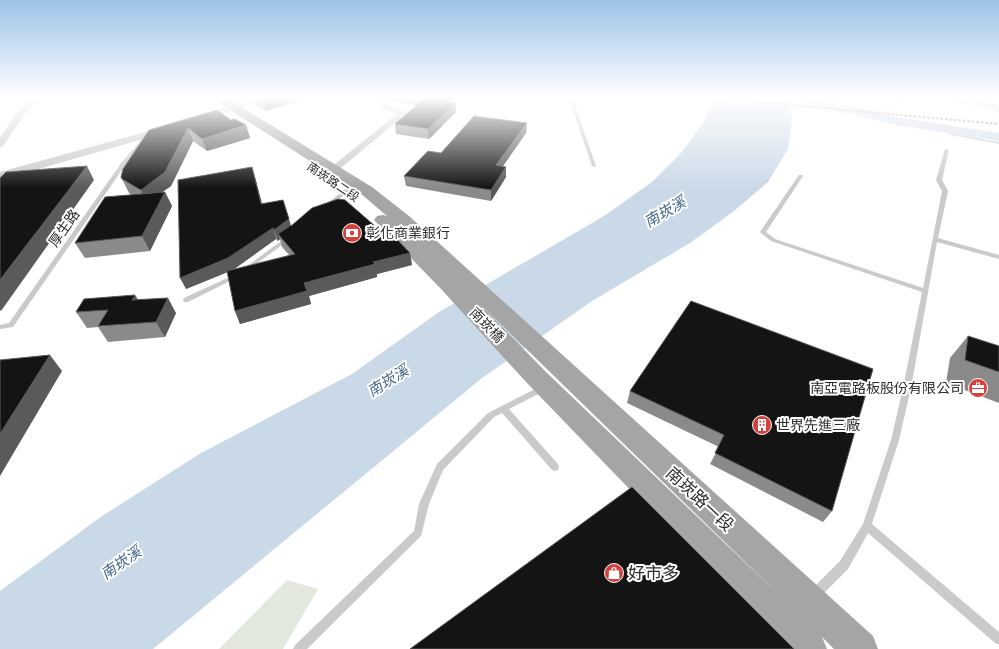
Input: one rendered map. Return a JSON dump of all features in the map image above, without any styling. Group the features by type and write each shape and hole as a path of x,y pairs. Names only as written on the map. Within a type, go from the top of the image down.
{"main road":[{"name":"南崁路二段","path":"254,127 347,190 373,210 456,281"},
{"name":"南崁路二段","path":"259,127 366,190 403,220 456,281"},
{"name":"南崁橋","path":"456,281 532,357"},
{"name":"南崁路一段","path":"532,357 545,386 796,612 860,649"},
{"name":"南崁路一段","path":"532,357 796,612 809,649"}],"street":[{"path":"0,144 11,127"},
{"path":"0,182 179,127"},
{"path":"333,170 385,127"},
{"path":"0,176 142,139"}],"lane":[{"path":"581,127 594,166"},
{"path":"951,134 999,143"},
{"name":"厚生路","path":"0,327 11,325 142,139"},
{"path":"796,612 844,565 867,526 895,440 907,388 945,191 939,180 947,150"},
{"path":"801,176 763,232 773,240 925,291"},
{"path":"323,209 347,190"},
{"path":"186,300 239,274 294,233"},
{"path":"935,239 999,257"},
{"path":"299,649 418,533 424,504 440,467 492,415 545,386"},
{"path":"504,409 555,467"},
{"path":"867,526 999,639"}],"shaded area":[{"path":"287,580 318,589 283,649 219,649"}],"water":[{"name":"南崁溪","path":"700,127 791,127 788,149 768,182 734,211 690,243 592,301 482,378 153,649 0,649 0,591 102,516 201,453 352,374 439,312 604,216 652,182 681,153"}],"building":[{"path":"158,127 239,127 202,139 188,128 165,172 141,190 121,177 123,169 149,130"},
{"path":"417,127 430,127 428,129"},
{"path":"464,127 524,127 496,165 506,167 491,190 404,176 428,151 441,153"},
{"path":"87,166 0,280 0,178 6,172"},
{"path":"252,167 261,204 283,200 289,219 228,258 180,278 178,180"},
{"path":"165,192 142,236 75,243 105,197"},
{"path":"338,199 345,200 383,233 389,231 410,253 373,262 375,264 304,283 307,291 235,311 227,271 295,254 278,234 291,226 312,208"},
{"path":"135,295 132,300 168,298 156,322 98,326 108,310 76,312 84,299"},
{"name":"世界先進三廠","path":"691,301 873,369 832,511 715,453 724,435 630,391"},
{"path":"968,336 999,346 999,372 965,360"},
{"path":"50,355 0,434 0,360"},
{"name":"好市多","path":"632,487 794,649 410,649"}],"waterway":[{"path":"937,127 999,137"}],"place":[{"name":"彰化商業銀行","path":"352,233"},
{"name":"南亞電路板股份有限公司","path":"978,388"},
{"name":"世界先進三廠","path":"762,425"},
{"name":"好市多","path":"614,573"}]}
